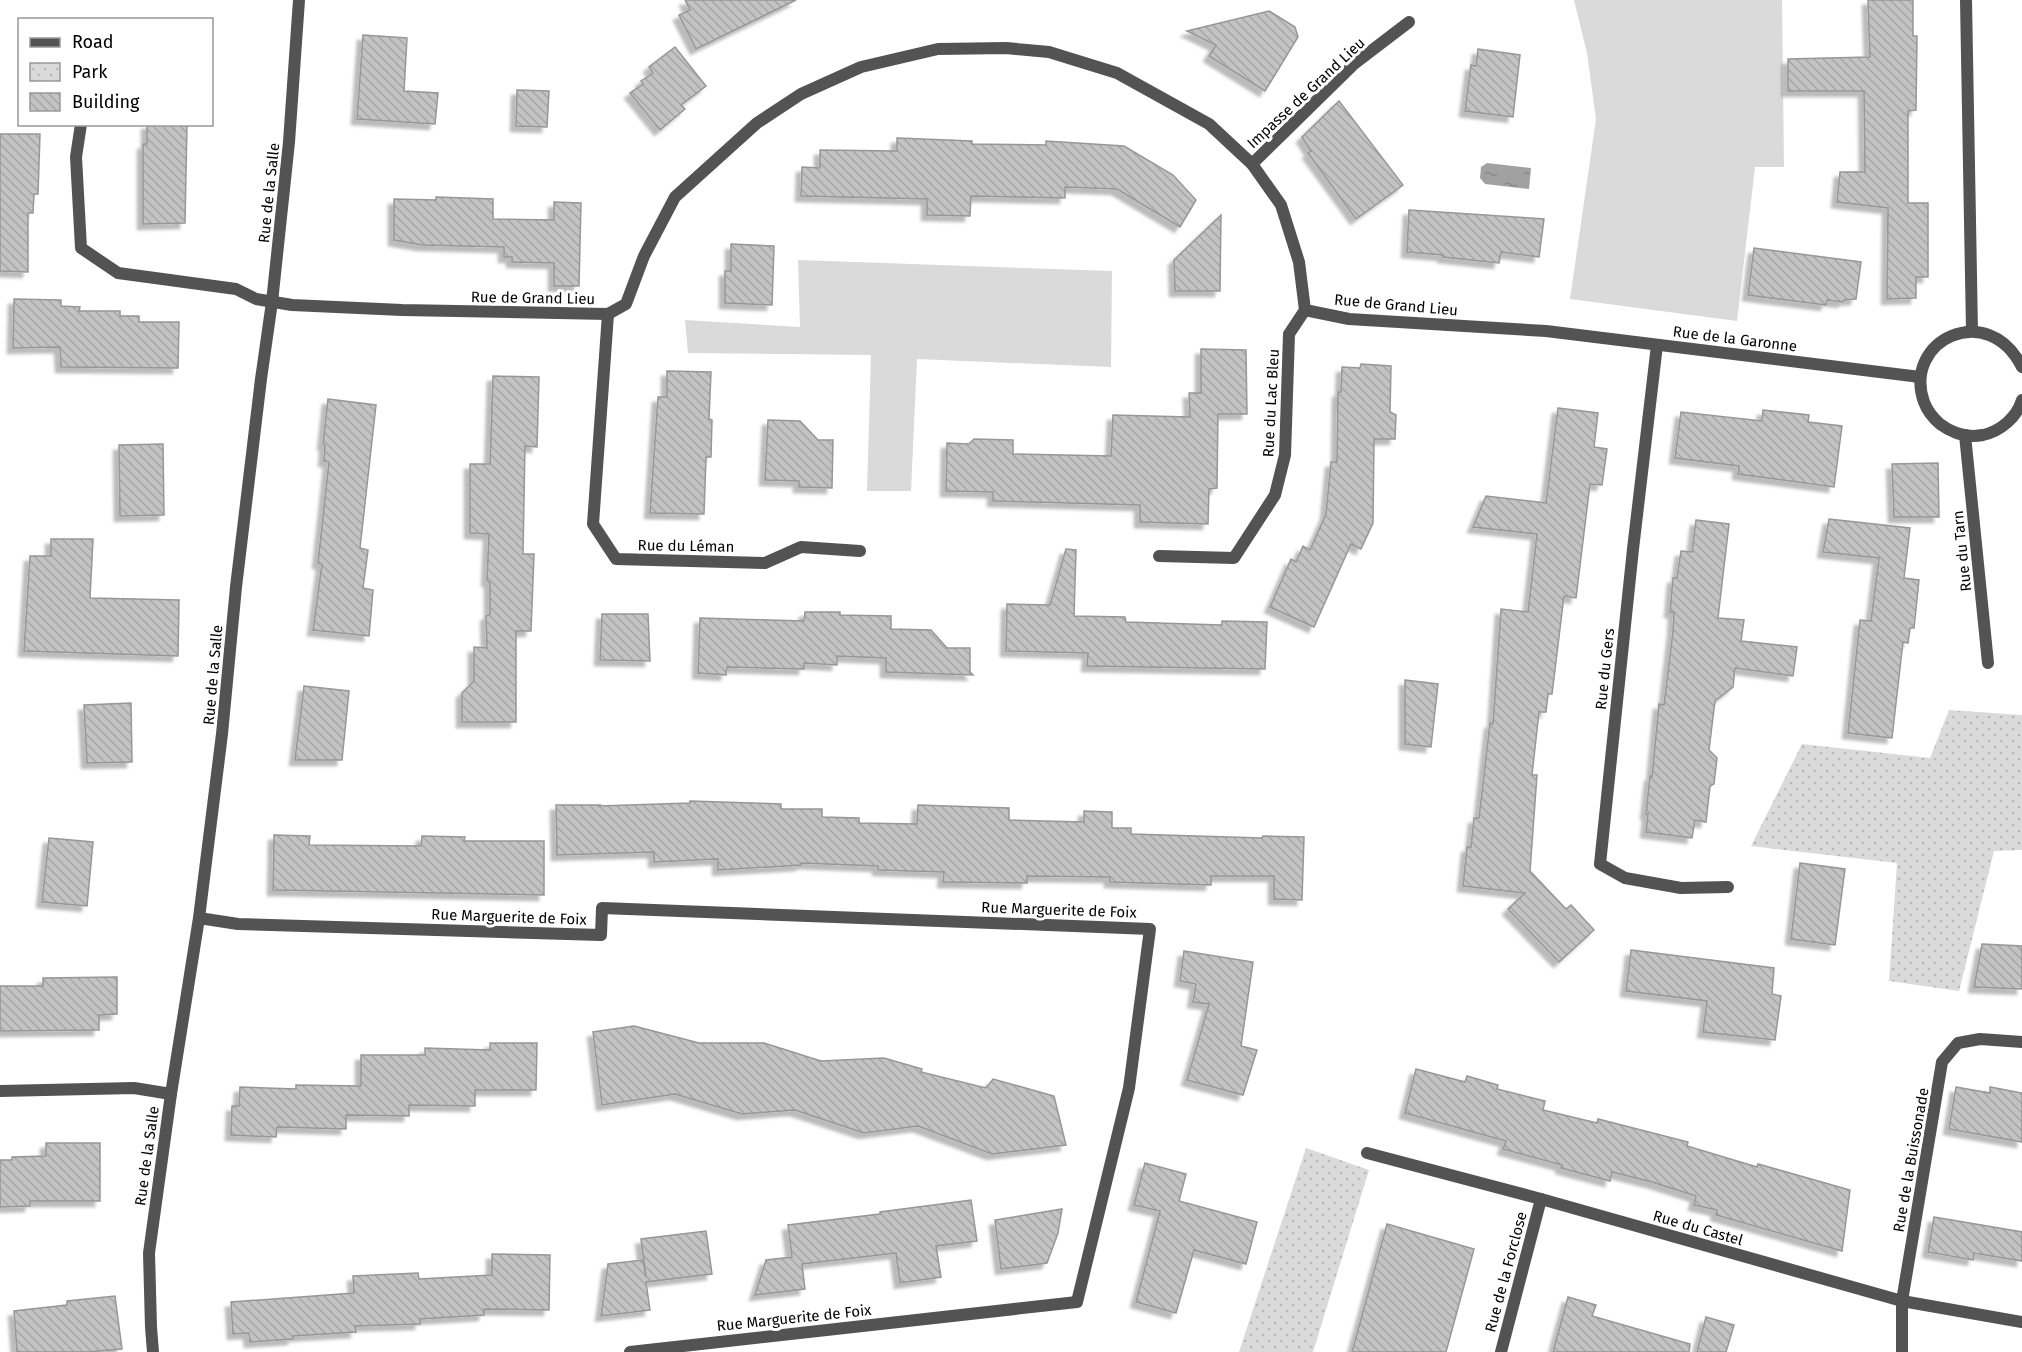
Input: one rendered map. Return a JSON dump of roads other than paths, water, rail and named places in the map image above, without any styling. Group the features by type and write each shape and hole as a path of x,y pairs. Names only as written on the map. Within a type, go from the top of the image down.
{"street":[{"name":"Rue de la Salle","path":"153,1352 149,1253 199,918 222,734 247,495 272,302 289,142 299,0"},
{"path":"1966,0 1972,331"},
{"name":"Impasse de Grand Lieu","path":"1252,164 1354,64 1409,22"},
{"name":"Rue de Grand Lieu","path":"81,126 76,157 81,248 118,273 236,289 272,302 402,310 608,314 626,304 644,256 675,197 757,123 811,89 861,67 938,49 1006,48 1049,52 1117,73 1209,124 1252,164 1281,206 1299,262 1305,310 1349,319 1546,331"},
{"name":"Rue du Lac Bleu","path":"1159,556 1234,558 1275,495 1285,455 1289,334 1305,310"},
{"name":"Rue du Léman","path":"608,314 593,524 616,559 765,563 801,547 860,550"},
{"name":"Rue de la Garonne","path":"1546,331 1920,377"},
{"path":"2022,367 2016,354 2004,342 1989,334 1972,331 1957,333 1943,340 1924,363 1920,377 1921,394 1931,415 1950,431 1965,435 1983,435 1999,429 2012,418 2022,399"},
{"name":"Rue du Gers","path":"1658,345 1633,549 1600,864 1625,878 1681,888 1728,887"},
{"name":"Rue du Tarn","path":"1965,435 1988,663"},
{"name":"Rue Marguerite de Foix","path":"199,918 238,924 601,935 602,908 1150,929 1129,1088 1077,1302 630,1352"},
{"name":"Rue de la Buissonade","path":"1902,1352 1902,1301 1942,1062 1958,1043 1980,1039 2022,1042"},
{"path":"0,1091 134,1088 171,1094"},
{"name":"Rue du Castel","path":"1367,1154 1541,1199 1902,1301 2022,1322"},
{"name":"Rue de la Forclose","path":"1501,1352 1541,1199"}],"water":[{"path":"1487,163 1531,168 1529,189 1485,184 1480,178 1481,167"}]}
